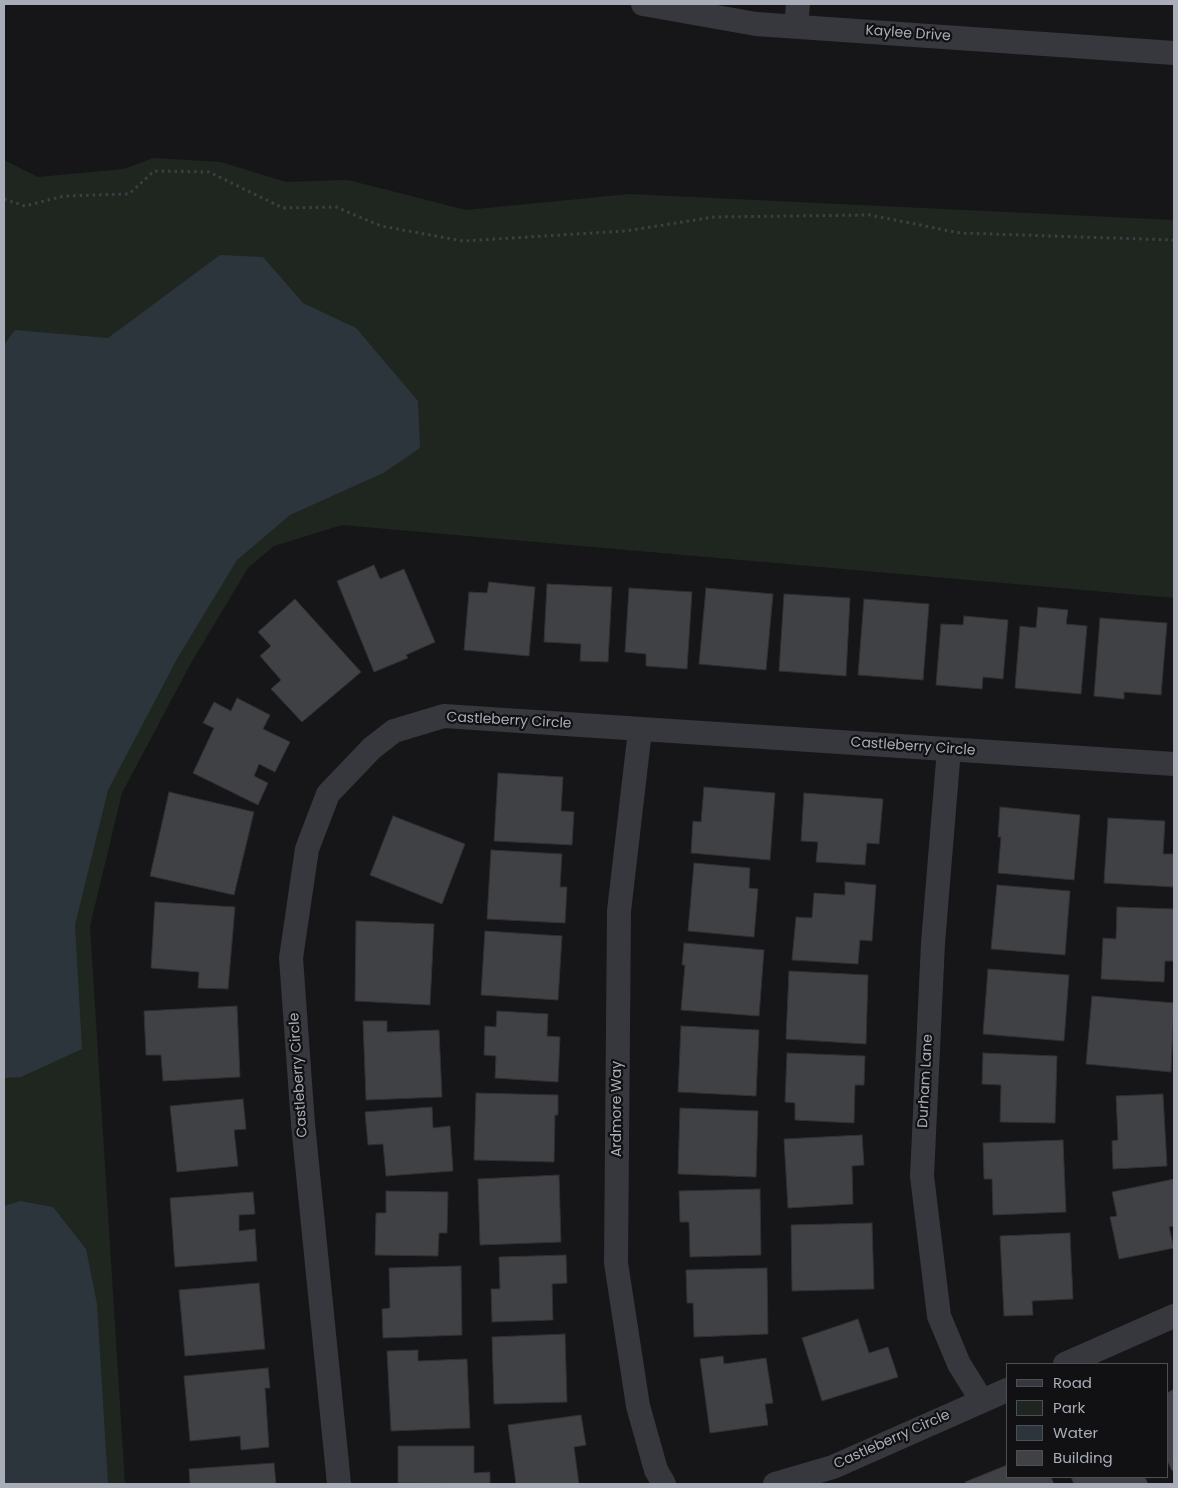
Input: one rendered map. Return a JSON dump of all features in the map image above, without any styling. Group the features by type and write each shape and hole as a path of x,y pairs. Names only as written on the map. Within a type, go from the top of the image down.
{"street":[{"name":"Kaylee Drive","path":"643,4 756,24 797,15 1174,53"},
{"name":"Castleberry Circle","path":"340,1484 302,1124 291,958 307,849 328,794 372,748 394,731 444,716 1174,764"},
{"name":"Ardmore Way","path":"640,730 619,911 616,1263 638,1406 656,1470 664,1484"},
{"name":"Durham Lane","path":"949,750 933,943 922,1176 939,1316 959,1364 982,1400"},
{"path":"1067,1363 1174,1316"},
{"name":"Castleberry Circle","path":"775,1484 833,1467 1006,1390"}],"path":[{"path":"4,199 25,206 64,196 128,194 154,171 209,172 283,208 336,207 381,226 463,241 625,232 714,217 870,215 960,233 1174,240"}],"green space":[{"path":"153,158 221,162 286,182 348,180 466,210 629,194 1174,220 1174,598 342,525 274,546 248,568 191,663 122,793 90,926 125,1484 4,1484 4,160 38,177 124,169"}],"water":[{"path":"220,255 263,257 303,303 356,328 418,401 420,448 383,473 290,515 237,560 178,657 108,790 75,925 82,1049 21,1077 4,1078 4,345 15,330 108,338"},
{"path":"20,1201 53,1207 86,1249 97,1304 108,1484 4,1484 4,1206"}],"building":[{"path":"374,565 380,579 404,569 435,642 406,655 408,658 374,672 337,581"},
{"path":"489,582 535,587 529,656 464,650 469,592 487,593"},
{"path":"547,584 612,587 608,662 580,661 581,644 544,642"},
{"path":"629,588 692,592 687,669 646,666 646,654 625,652"},
{"path":"706,588 773,594 766,670 699,664"},
{"path":"784,594 850,598 846,676 779,671"},
{"path":"295,599 361,672 302,722 271,689 281,680 260,656 271,646 258,632"},
{"path":"864,599 929,604 923,680 858,675"},
{"path":"1038,607 1068,610 1066,624 1087,626 1081,694 1015,688 1020,626 1036,628"},
{"path":"964,616 1008,620 1003,679 983,677 982,689 936,685 941,624 963,625"},
{"path":"1100,618 1167,623 1161,695 1124,692 1124,699 1094,696"},
{"path":"237,698 270,715 263,729 290,742 275,772 259,764 254,776 268,783 258,805 193,773 214,728 203,723 214,702 231,711"},
{"path":"498,773 563,777 561,811 574,812 572,845 494,841"},
{"path":"704,787 775,793 770,860 691,853 693,821 701,822"},
{"path":"169,792 254,812 234,895 150,876"},
{"path":"804,793 883,799 879,844 867,843 865,865 816,862 818,842 801,841"},
{"path":"1000,807 1080,815 1074,880 998,873 1001,837 998,837"},
{"path":"393,816 465,844 442,904 370,875"},
{"path":"1108,818 1165,821 1163,854 1174,854 1174,887 1104,883"},
{"path":"491,850 562,854 560,887 567,887 565,923 487,919"},
{"path":"694,863 750,868 749,888 758,889 754,937 688,931"},
{"path":"845,882 876,885 872,941 860,940 858,964 792,960 796,917 812,918 814,893 845,895"},
{"path":"997,885 1070,891 1065,955 991,949"},
{"path":"155,902 235,907 228,989 198,988 199,972 151,968"},
{"path":"1117,907 1174,909 1174,961 1165,961 1164,982 1101,979 1103,938 1116,939"},
{"path":"356,921 434,924 430,1005 355,1001"},
{"path":"485,931 562,936 558,1000 481,995"},
{"path":"684,943 764,950 759,1016 681,1010 685,965 682,965"},
{"path":"988,969 1069,975 1064,1041 983,1034"},
{"path":"789,971 868,975 866,1044 786,1039"},
{"path":"1092,996 1174,1003 1171,1072 1086,1064"},
{"path":"237,1006 240,1077 163,1081 161,1055 146,1055 144,1011"},
{"path":"497,1011 548,1014 547,1036 560,1037 558,1082 495,1078 496,1056 484,1055 485,1026 496,1027"},
{"path":"363,1021 387,1021 387,1032 439,1030 442,1097 366,1100"},
{"path":"681,1026 759,1030 756,1096 678,1092"},
{"path":"787,1053 865,1056 864,1085 855,1085 854,1123 795,1120 795,1103 785,1102"},
{"path":"983,1053 1057,1056 1055,1123 1000,1122 1001,1085 982,1084"},
{"path":"476,1093 558,1095 558,1115 555,1115 554,1162 474,1160"},
{"path":"1163,1094 1167,1166 1113,1169 1112,1141 1118,1140 1116,1096"},
{"path":"243,1099 246,1129 234,1130 238,1166 177,1172 170,1106"},
{"path":"432,1107 433,1128 450,1126 453,1171 386,1176 383,1144 368,1145 365,1112"},
{"path":"680,1108 758,1111 756,1177 678,1174"},
{"path":"862,1135 864,1165 852,1166 853,1204 788,1208 784,1139"},
{"path":"1063,1140 1066,1212 993,1215 992,1179 984,1179 983,1143"},
{"path":"559,1175 561,1242 480,1245 478,1179"},
{"path":"1174,1179 1174,1226 1169,1227 1174,1248 1119,1259 1110,1217 1117,1216 1112,1192"},
{"path":"760,1189 761,1255 690,1257 689,1222 680,1222 679,1191"},
{"path":"386,1191 448,1192 447,1233 439,1233 438,1256 375,1255 376,1213 386,1213"},
{"path":"253,1192 255,1214 239,1215 239,1231 255,1229 257,1261 175,1267 170,1198"},
{"path":"872,1223 874,1289 792,1291 791,1225"},
{"path":"1070,1233 1073,1299 1032,1301 1033,1315 1004,1316 1000,1236"},
{"path":"566,1255 567,1283 552,1284 553,1320 492,1322 491,1289 500,1289 499,1257"},
{"path":"461,1266 462,1335 383,1338 382,1309 390,1308 389,1268"},
{"path":"767,1268 768,1334 694,1337 693,1303 687,1303 686,1270"},
{"path":"259,1283 265,1349 185,1356 179,1290"},
{"path":"858,1319 869,1353 888,1347 898,1377 822,1401 802,1338"},
{"path":"565,1334 567,1402 494,1404 492,1337"},
{"path":"418,1350 418,1361 467,1359 470,1428 391,1431 387,1351"},
{"path":"723,1356 724,1364 766,1358 773,1403 765,1404 768,1425 710,1433 700,1359"},
{"path":"268,1368 270,1388 265,1388 269,1447 241,1450 240,1436 190,1441 184,1376"},
{"path":"1174,1389 1174,1470 1172,1471 1168,1462 1168,1392"},
{"path":"581,1415 586,1445 574,1447 579,1484 516,1484 508,1425"},
{"path":"398,1446 474,1446 474,1473 490,1472 490,1484 398,1483"},
{"path":"274,1463 276,1484 190,1484 189,1469"},
{"path":"1006,1465 1006,1478 1051,1478 1054,1484 966,1484 965,1482"},
{"path":"1071,1478 1145,1478 1148,1484 1074,1484"}]}
